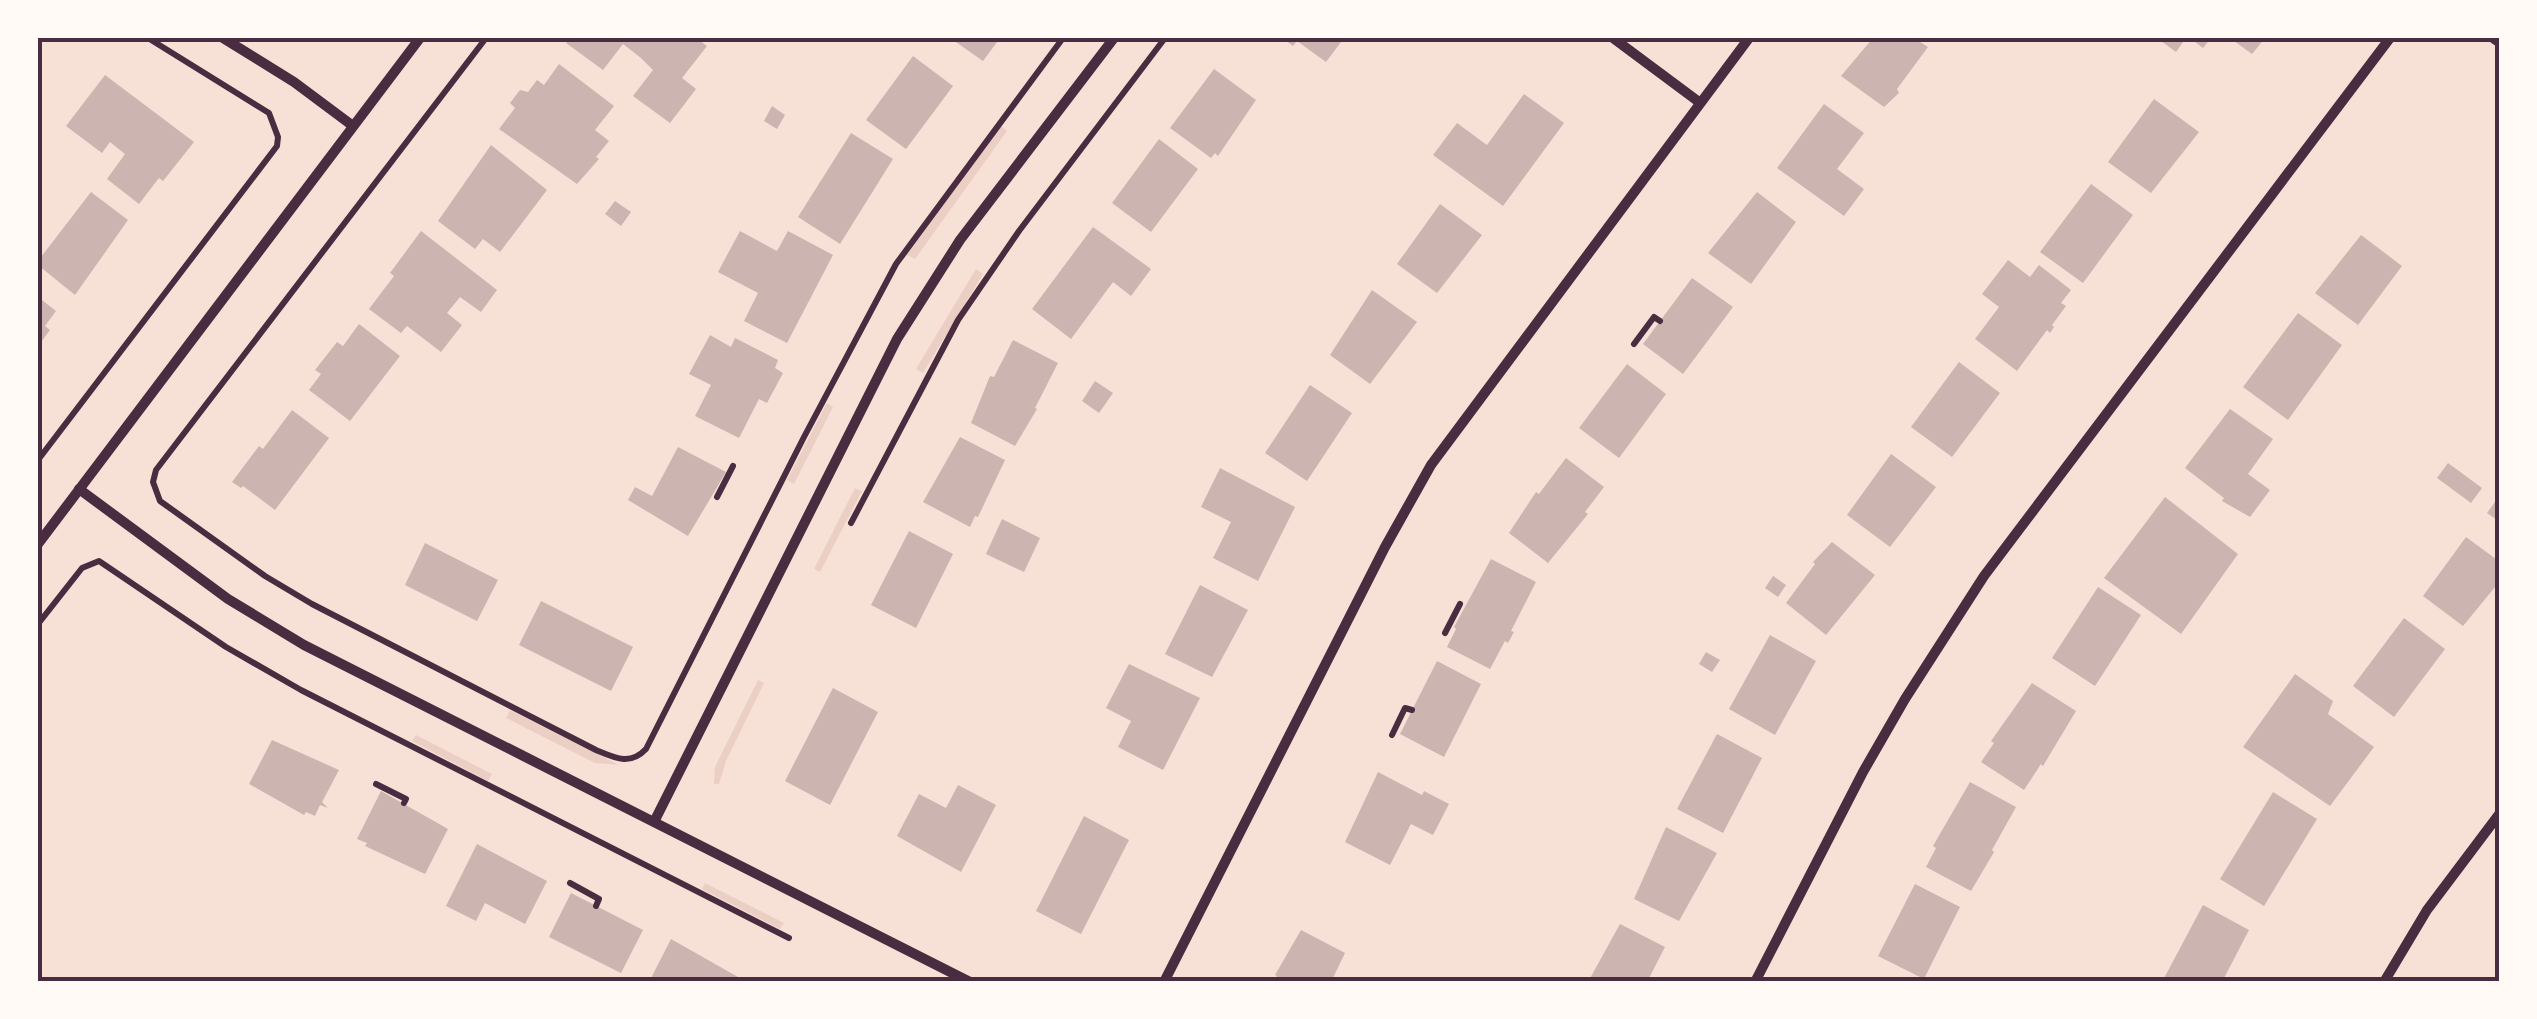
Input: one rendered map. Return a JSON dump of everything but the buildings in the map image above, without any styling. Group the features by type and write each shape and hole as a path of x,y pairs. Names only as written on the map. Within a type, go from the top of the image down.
{"street":[{"path":"223,38 294,82 353,126"},
{"path":"38,544 420,38"},
{"path":"655,820 904,326 960,240 1114,38"},
{"path":"1614,38 1698,102"},
{"path":"1164,982 1384,546 1431,465 1749,38"},
{"path":"1755,982 1904,699 1984,576 2390,38"},
{"path":"2493,38 2500,42"},
{"path":"79,489 266,624 970,982"},
{"path":"2384,982 2428,910 2500,813"}],"path":[{"path":"38,460 277,146 278,137 269,113 148,38"},
{"path":"486,38 156,470 155,495 218,544 312,604 619,760 629,760 646,748 896,264 1062,38"},
{"path":"852,523 958,320 1019,231 1164,38"},
{"path":"1634,344 1654,317 1660,321"},
{"path":"718,497 733,466"},
{"path":"38,624 82,568 99,561 226,647 301,690 789,938"},
{"path":"1445,633 1460,604"},
{"path":"1392,735 1405,708 1412,710"},
{"path":"376,784 406,799 404,803"},
{"path":"570,884 599,899 596,906"}],"shaded area":[{"path":"1001,126 1007,131 915,259 907,255"},
{"path":"976,269 983,274 923,373 916,369"},
{"path":"827,403 833,407 794,484 787,480"},
{"path":"855,488 862,491 820,572 814,569"},
{"path":"758,680 764,683 719,784 714,784 715,767"},
{"path":"510,710 619,765 595,763 506,718"},
{"path":"416,735 492,774 488,781 412,741"},
{"path":"705,883 784,923 780,929 702,889"}]}
